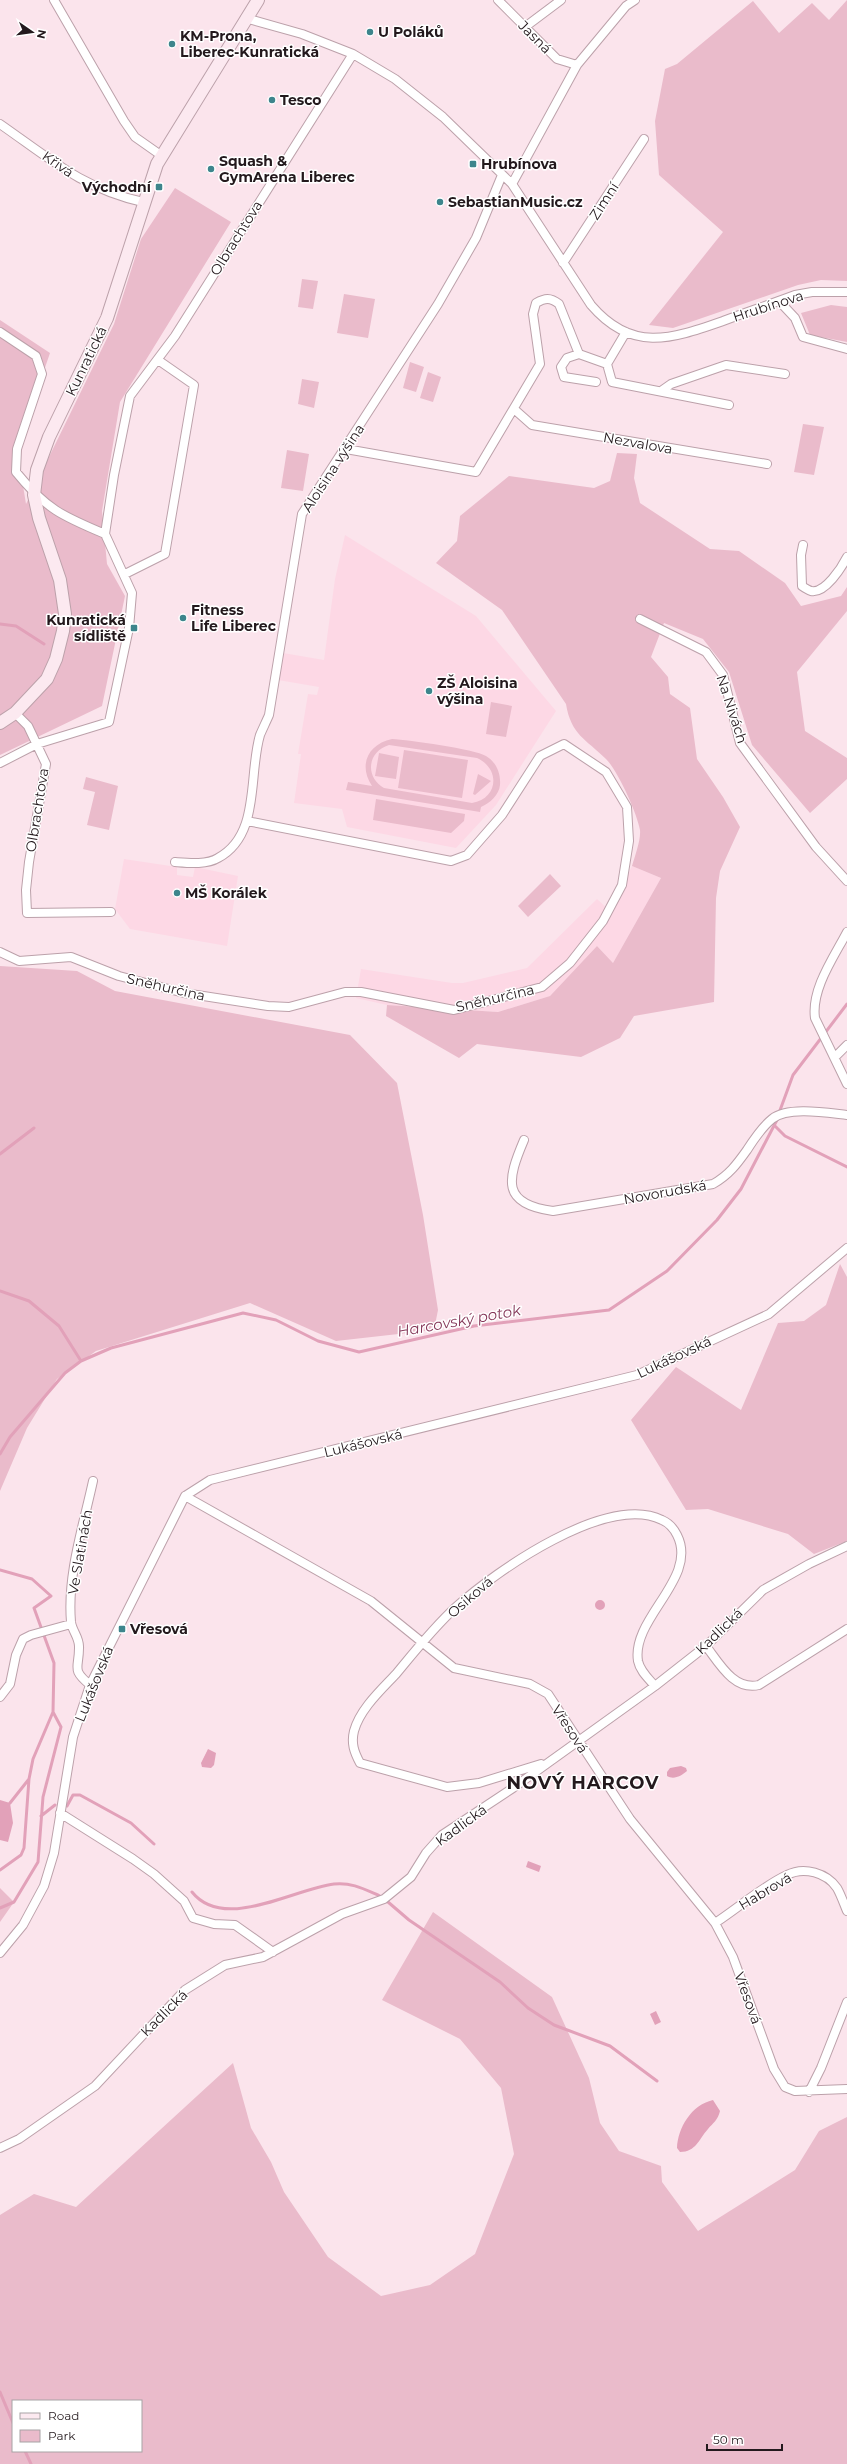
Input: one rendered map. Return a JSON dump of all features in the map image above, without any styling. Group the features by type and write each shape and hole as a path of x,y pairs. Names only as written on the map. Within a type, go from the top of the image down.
{"street":[{"path":"54,0 110,101 127,126 135,137 162,156"},
{"name":"Kunratická","path":"0,723 15,713 36,692 52,670 63,631 65,614 60,580 39,518 34,495 37,470 49,437 107,318 143,202 162,156 245,18 258,0"},
{"name":"Jasná","path":"498,0 557,59 577,65"},
{"path":"525,26 561,0"},
{"path":"512,184 577,65 626,6 635,0"},
{"name":"Hrubínova","path":"245,18 302,34 353,54 394,79 443,117 512,184 563,263 601,317 626,332 648,337 672,337 779,301 812,292 847,292"},
{"name":"Olbrachtova","path":"105,534 114,475 130,396 158,360 353,54"},
{"name":"Křivá","path":"0,124 74,176 103,191 143,202"},
{"name":"Zimní","path":"563,263 644,139"},
{"name":"Aloisina výšina","path":"176,862 192,863 217,859 238,840 247,821 260,736 269,715 302,514 346,449 438,304 476,238 502,175"},
{"path":"346,449 476,472 540,364 533,314 536,303 545,298 552,299 558,304 579,354"},
{"path":"779,301 795,318 803,337 847,349"},
{"path":"0,332 36,356 42,374 17,449 16,472 34,495 61,515 105,534 125,574 132,593 129,628 109,722 37,744 0,763"},
{"path":"626,332 607,364 612,382 729,405"},
{"path":"596,382 564,377 561,367 567,358 579,354 607,364"},
{"path":"125,574 165,554 194,385 158,360"},
{"path":"661,391 671,384 726,365 785,374"},
{"name":"Nezvalova","path":"514,409 532,425 767,464"},
{"path":"803,546 801,555 802,586 811,591 819,590 838,574 847,558"},
{"name":"Na Nivách","path":"640,620 706,652 723,675 740,743 816,847 847,881"},
{"name":"Olbrachtova","path":"15,713 28,726 46,764 29,862 26,890 27,913 111,912"},
{"name":"Sněhurčina","path":"0,952 19,960 71,957 119,976 184,993 268,1006 289,1007 345,992 361,992 454,1010 542,987 570,963 603,922 622,885 629,841 627,807 606,772 564,744 540,756 502,815 467,855 451,861 247,821"},
{"path":"847,932 825,975 815,1002 815,1018 821,1027 847,1084"},
{"path":"835,1057 847,1045"},
{"name":"Novorudská","path":"524,1140 513,1165 511,1184 517,1198 532,1208 553,1211 713,1184 724,1178 737,1165 758,1133 773,1118 792,1113 809,1111 847,1116"},
{"name":"Lukášovská","path":"0,1953 23,1925 44,1886 54,1853 73,1737 90,1685 185,1496 210,1480 637,1376 769,1314 847,1248"},
{"name":"Ve Slatinách","path":"90,1685 79,1676 76,1668 80,1648 78,1637 71,1624 74,1570 93,1481"},
{"name":"Vřesová","path":"185,1496 371,1601 454,1668 530,1684 548,1694 630,1819 715,1923 733,1957 774,2069 785,2088 795,2091 809,2092 847,2090"},
{"name":"Osiková","path":"547,1762 479,1783 447,1787 360,1763 354,1752 354,1730 362,1713 422,1643 456,1607 505,1567 531,1551 584,1526 630,1514 650,1516 663,1520 673,1529 681,1543 682,1553 677,1572 643,1635 638,1649 638,1661 643,1672 655,1686"},
{"name":"Kadlická","path":"0,2148 19,2140 95,2086 185,1990 225,1965 263,1957 342,1914 384,1899 411,1877 426,1853 442,1835 513,1788 547,1762 655,1686 706,1646 763,1590 809,1564 847,1546"},
{"path":"0,1698 10,1684 16,1655 23,1639 50,1629 71,1624"},
{"path":"706,1646 734,1680 750,1687 759,1685 847,1629"},
{"path":"60,1813 154,1874 179,1895 193,1918 214,1924 235,1925 272,1952"},
{"name":"Habrová","path":"715,1923 788,1874 802,1871 815,1872 826,1878 837,1888 847,1911"},
{"path":"809,2092 821,2068 847,2002"}],"shaded area":[{"name":"ZŠ Aloisina výšina","path":"345,535 476,616 556,711 496,805 456,848 347,827 342,809 294,803 301,754 298,754 308,694 317,695 319,687 278,680 283,653 324,660 335,579"},
{"name":"MŠ Korálek","path":"124,859 177,867 177,875 193,877 195,867 238,876 227,946 130,929 115,909"},
{"path":"632,866 661,878 613,963 597,946 550,996 498,1012 387,1005 356,998 361,969 452,983 463,983 527,968 597,899 611,912"},
{"path":"598,1600 602,1600 604,1601 604,1609 598,1610 595,1607 595,1603"},
{"path":"208,1749 216,1753 214,1765 211,1768 202,1767 201,1763"},
{"path":"681,1766 686,1768 687,1771 677,1777 672,1778 667,1776 667,1772 670,1768"},
{"path":"0,1800 10,1803 13,1823 8,1842 0,1840"},
{"path":"528,1861 541,1866 539,1872 526,1867"},
{"path":"656,2011 661,2022 655,2025 650,2014"},
{"path":"713,2100 720,2111 717,2119 694,2147 690,2150 680,2152 677,2148 678,2140 687,2118 698,2107"}],"green space":[{"path":"847,0 847,281 821,280 798,285 673,328 649,325 723,232 659,175 655,121 665,69 677,64 753,1 779,33 812,3 829,20"},
{"path":"175,188 231,222 120,402 102,511 107,564 125,596 102,706 0,755 0,320 50,353 17,449 26,504 114,324 141,239"},
{"path":"302,279 318,281 313,309 298,307"},
{"path":"344,294 375,299 368,338 337,333"},
{"path":"831,305 847,307 847,342 810,335 801,313"},
{"path":"410,362 424,367 416,392 403,388"},
{"path":"428,372 441,377 433,402 420,398"},
{"path":"302,379 319,382 314,408 298,404"},
{"path":"803,424 824,427 814,475 794,472"},
{"path":"287,450 309,454 303,491 281,488"},
{"path":"617,453 637,454 634,478 640,503 710,549 739,551 785,583 801,606 841,596 847,587 847,611 797,672 805,731 847,758 847,779 810,813 752,745 729,672 703,639 664,623 651,657 668,677 670,694 690,708 697,759 723,797 740,827 720,871 716,898 714,1002 634,1016 620,1038 581,1057 477,1044 459,1058 386,1016 387,1005 498,1012 550,996 597,946 613,963 661,878 632,866 639,843 640,830 635,813 621,782 606,759 580,736 568,714 566,704 502,610 436,563 457,541 460,516 509,476 594,488 610,481"},
{"path":"491,702 512,706 506,737 486,734"},
{"path":"392,739 426,743 456,748 486,756 493,761 499,772 500,785 498,792 491,801 481,807 480,812 346,790 348,782 372,786 368,778 366,763 371,751 384,742","holes":["389,745 477,758 485,763 490,769 493,776 493,783 487,796 472,803 384,788 374,778 371,771 371,765 376,753"]},
{"path":"404,750 468,760 462,798 398,788"},
{"path":"379,753 399,757 396,779 375,776"},
{"path":"478,774 491,781 475,795 473,794"},
{"path":"86,777 118,786 109,830 87,825 95,792 83,789"},
{"path":"376,799 465,814 464,821 451,833 373,820"},
{"path":"550,874 561,886 528,917 518,906"},
{"path":"0,966 77,971 115,991 350,1035 397,1083 423,1215 438,1310 434,1330 336,1341 250,1303 96,1351 57,1379 27,1428 0,1491"},
{"path":"840,1264 847,1277 847,1541 814,1554 788,1534 708,1509 686,1510 631,1420 676,1367 741,1410 778,1323 804,1321 826,1305"},
{"path":"0,1888 14,1902 0,1922"},
{"path":"433,1912 552,1997 589,2078 600,2123 619,2151 661,2166 662,2182 698,2231 795,2170 819,2131 847,2117 847,2464 0,2464 0,2215 34,2194 76,2207 233,2063 251,2128 271,2162 284,2192 328,2257 381,2296 430,2285 475,2254 514,2154 501,2088 460,2039 382,2000"}],"waterway":[{"path":"0,624 16,626 44,644"},
{"name":"Harcovský potok","path":"779,1113 793,1075 847,1004"},
{"name":"Harcovský potok","path":"0,1454 10,1437 65,1373 81,1361 111,1348 243,1313 276,1320 318,1341 359,1352 474,1326 609,1310 667,1271 717,1220 741,1189 778,1118"},
{"path":"775,1126 785,1136 847,1167"},
{"path":"0,1154 34,1128"},
{"path":"0,1291 29,1301 59,1326 81,1361"},
{"name":"Harcovský potok","path":"0,1570 32,1579 51,1596 34,1608 54,1663 53,1712 61,1727 43,1797 38,1862 14,1902 0,1908"},
{"path":"0,1870 21,1855 24,1848 29,1779 33,1759 53,1712"},
{"path":"10,1803 29,1779"},
{"path":"67,1806 73,1795 80,1795 131,1823 154,1844"},
{"path":"41,1816 55,1805"},
{"path":"192,1892 206,1903 222,1908 240,1908 260,1905 317,1887 334,1884 352,1885 380,1896"},
{"path":"388,1902 409,1920 500,1982 528,2008 554,2025 610,2046 657,2081"},
{"path":"0,2392 12,2421"},
{"path":"25,2452 31,2464"}],"place":[{"name":"U Poláků","path":"370,32"},
{"name":"KM-Prona, Liberec-Kunratická","path":"172,44"},
{"name":"Tesco","path":"272,100"},
{"name":"Hrubínova","path":"473,164"},
{"name":"Squash & GymArena Liberec","path":"211,169"},
{"name":"Východní","path":"159,187"},
{"name":"SebastianMusic.cz","path":"440,202"},
{"name":"Fitness Life Liberec","path":"183,618"},
{"name":"Kunratická sídliště","path":"134,628"},
{"name":"ZŠ Aloisina výšina","path":"429,691"},
{"name":"MŠ Korálek","path":"177,893"},
{"name":"Vřesová","path":"122,1629"}],"district":[{"name":"NOVÝ HARCOV","path":"583,1783"}]}
